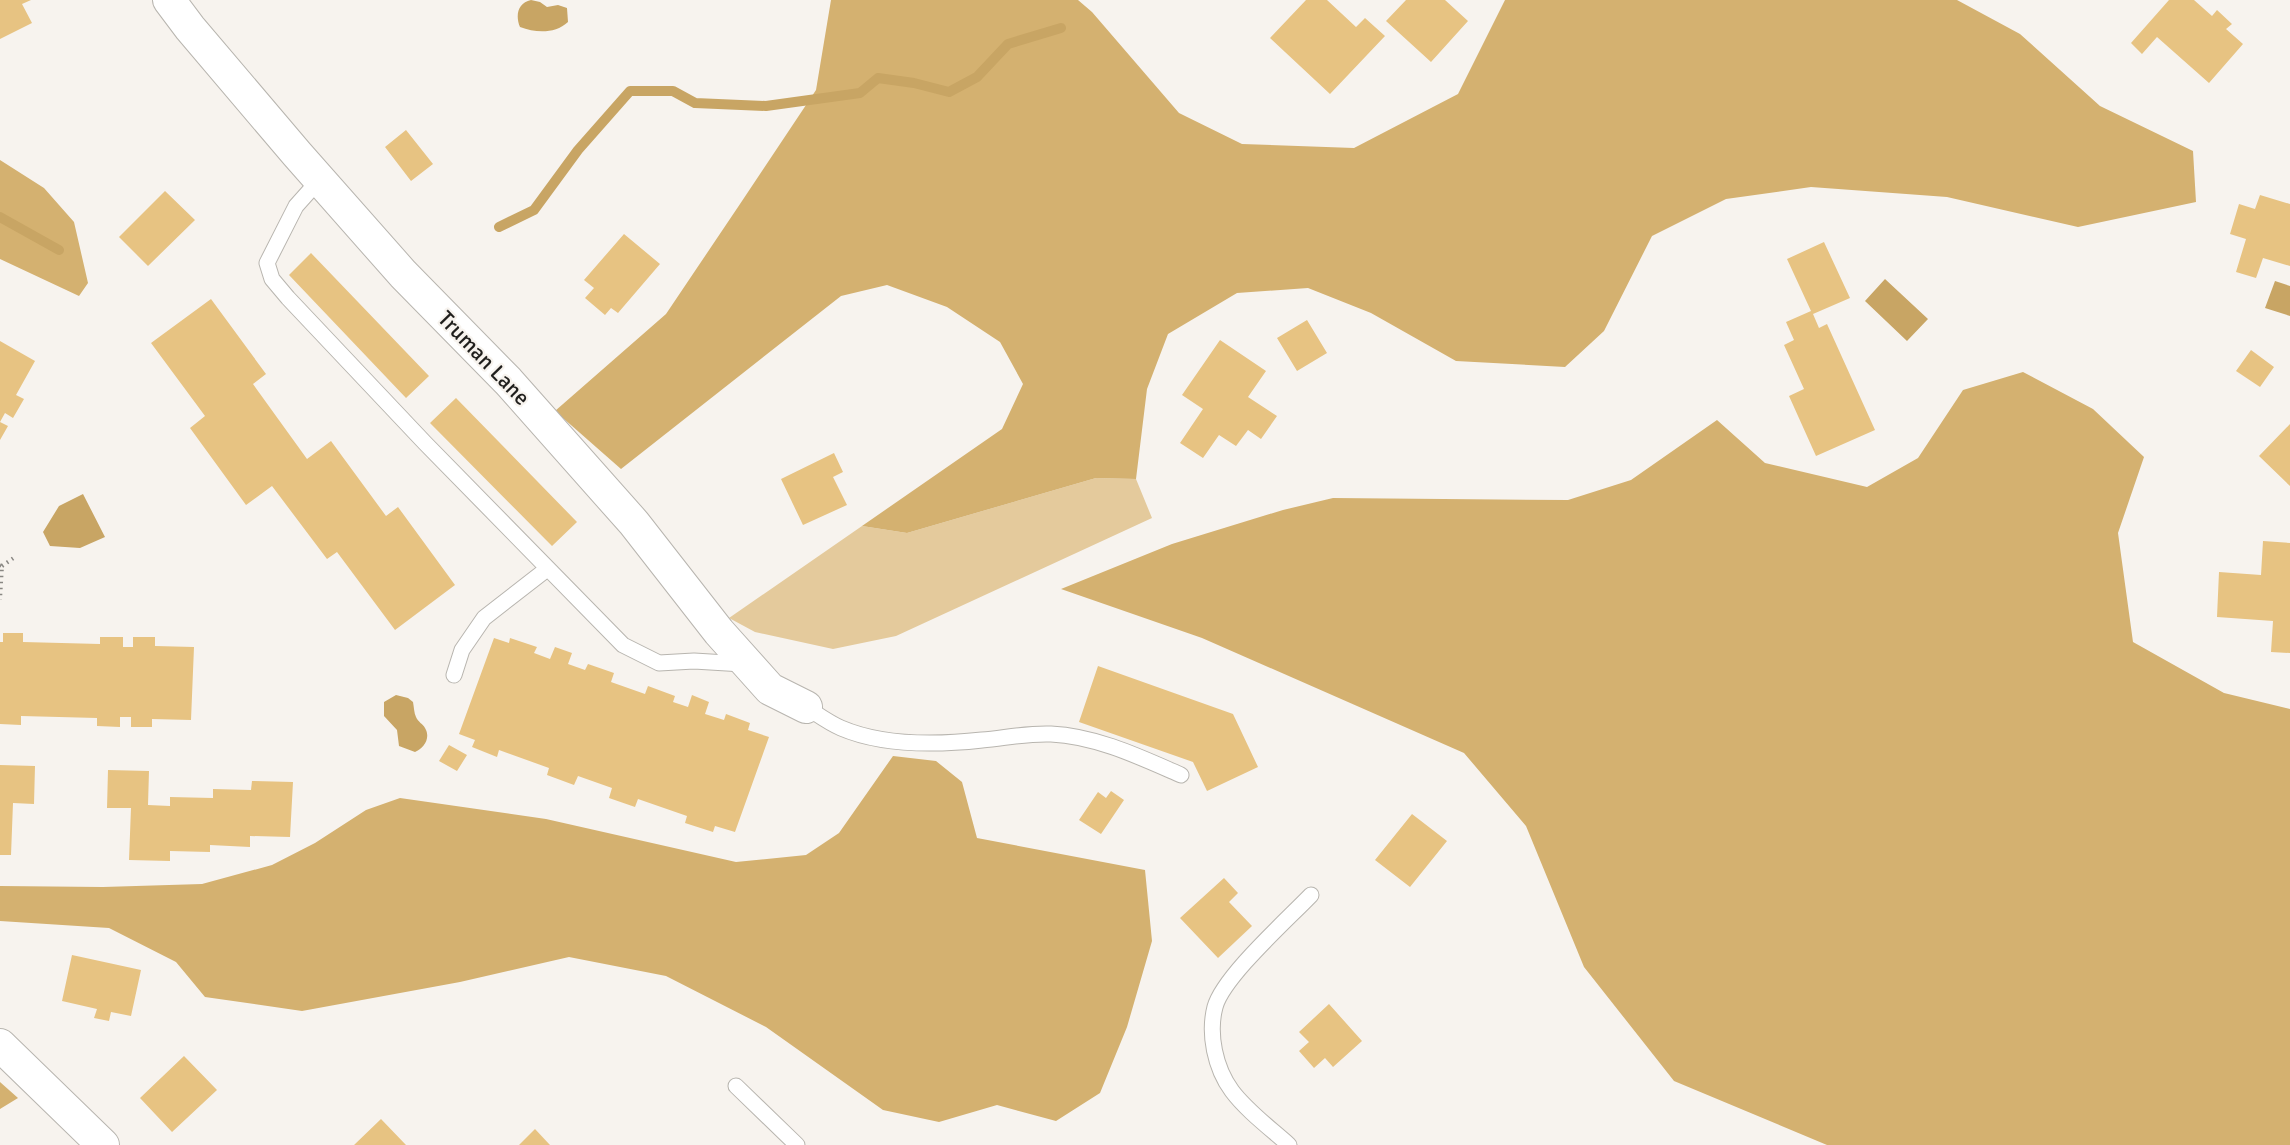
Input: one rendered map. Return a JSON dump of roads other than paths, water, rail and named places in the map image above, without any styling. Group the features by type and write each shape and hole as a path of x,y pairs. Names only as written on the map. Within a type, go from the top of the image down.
{"street":[{"name":"Truman Lane","path":"170,0 198,37 297,154 321,178 403,274 508,381 634,523 719,632 770,689 806,706"},
{"path":"0,1045 103,1145"}],"lane":[{"path":"321,178 296,206 281,234 267,263 272,279 417,434 623,645 659,663 694,661 749,664"},
{"path":"454,675 462,650 484,618 547,569"},
{"path":"806,706 841,728 873,738 922,743 981,741 1015,735 1051,734 1078,737 1130,753 1181,775"},
{"path":"1289,1145 1231,1090 1218,1065 1212,1034 1216,1005 1236,972 1311,896"},
{"path":"736,1086 796,1145"}],"waterway":[{"path":"499,227 534,210 578,150 630,91 673,91 695,103 766,106 860,93 878,78 914,83 949,92 977,77 1008,44 1061,28"},
{"path":"0,217 59,250"}]}
